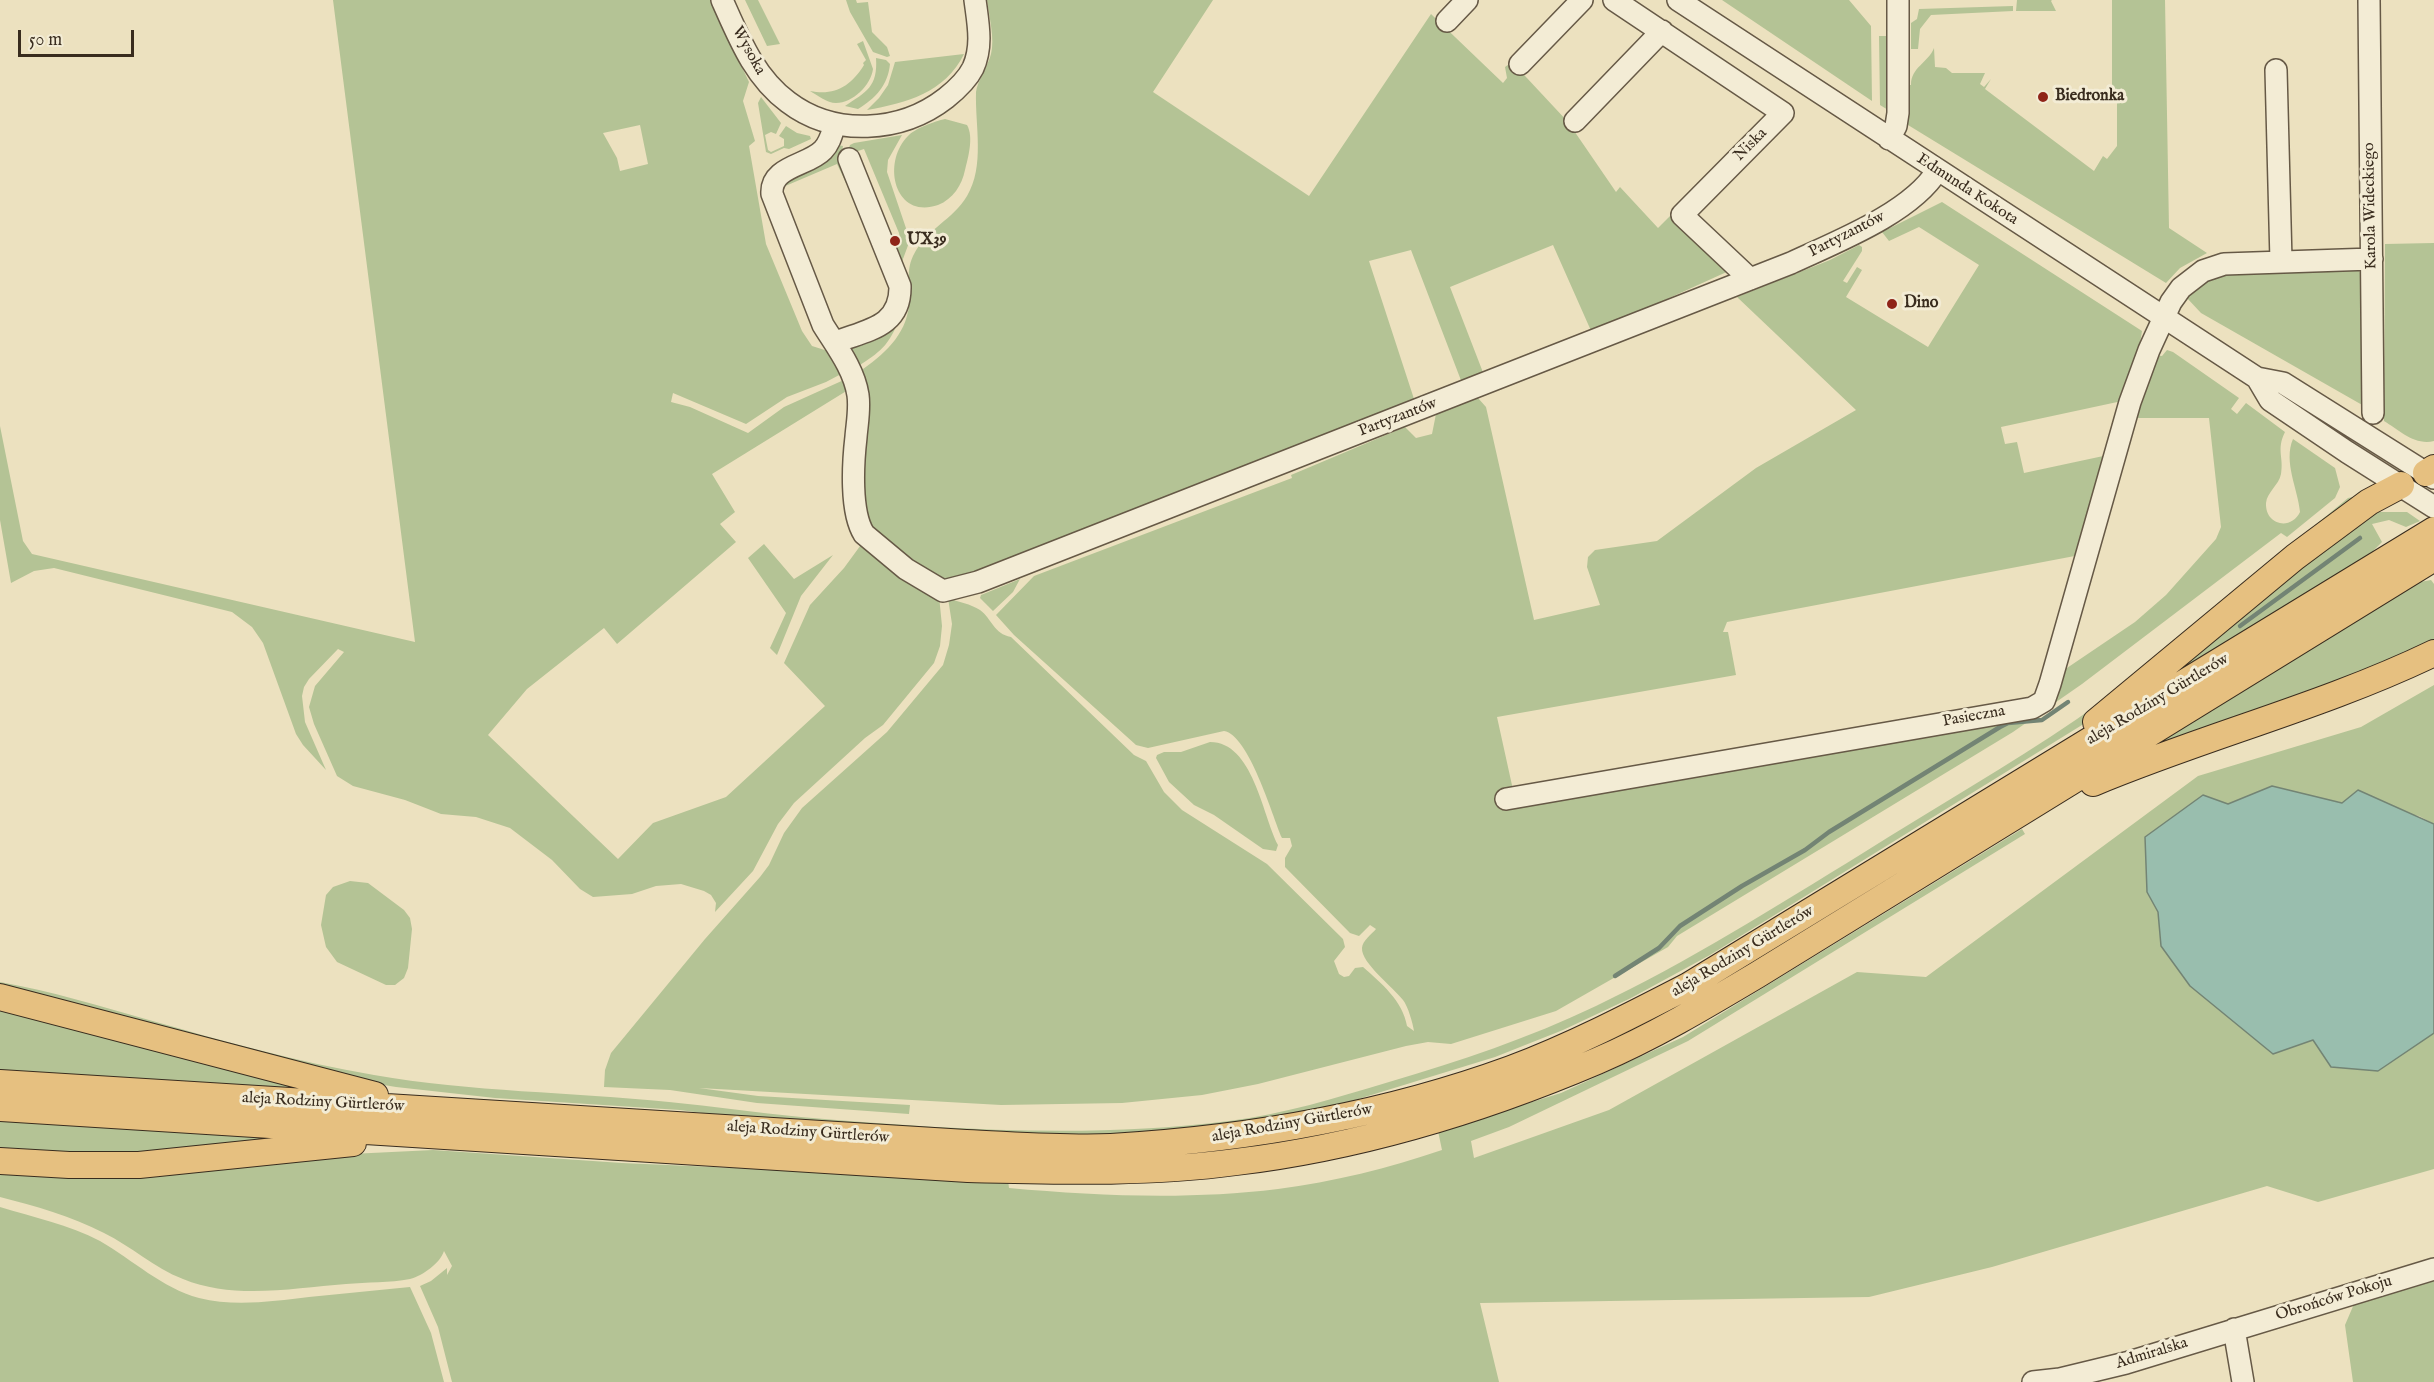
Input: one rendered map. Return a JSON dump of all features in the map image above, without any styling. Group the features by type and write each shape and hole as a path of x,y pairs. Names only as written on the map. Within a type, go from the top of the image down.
{"main road":[{"path":"2024,782 2295,557 2369,502 2401,485"},
{"name":"aleja Rodziny Gürtlerów","path":"0,1083 966,1143 1108,1147 1213,1139 1322,1122 1410,1102 1512,1068 1588,1037 1688,986 2434,530"},
{"name":"aleja Rodziny Gürtlerów","path":"0,1108 957,1169 1101,1172 1235,1162 1333,1147 1420,1125 1520,1092 1609,1055 1670,1025 1757,975 2433,559"},
{"path":"2013,818 2144,761 2382,678 2434,653"},
{"path":"6,999 427,1109"},
{"path":"1,1162 81,1166 139,1165 437,1135"}],"street":[{"name":"Wysoka","path":"722,0 751,63 761,77 796,108 840,124"},
{"path":"849,159 900,286 900,298 892,317 882,324 836,342 823,325 789,242 772,189 776,178 822,152 840,124 861,126 896,123 926,112 952,93 964,82 973,68 977,54 979,31 975,0"},
{"path":"1447,21 1467,0"},
{"path":"1520,64 1582,0"},
{"name":"Niska","path":"1614,0 1783,113 1682,214 1750,279"},
{"name":"Edmunda Kokota","path":"1678,0 2257,378 2283,383 2432,473"},
{"path":"1889,139 1896,126 1899,113 1898,0"},
{"name":"Karola Wideckiego","path":"2369,0 2373,413"},
{"path":"1575,121 1662,31"},
{"path":"2276,70 2281,261"},
{"name":"Partyzantów","path":"836,342 851,373 858,395 855,498 859,522 864,534 906,569 943,591 952,590 1021,565 1825,248 1895,211 1919,194 1937,171"},
{"path":"2163,318 2181,288 2203,271 2224,264 2372,259"},
{"name":"Pasieczna","path":"1506,800 2032,708 2040,704 2050,684 2130,402 2163,318"},
{"name":"Edmunda Kokota","path":"2257,378 2270,400 2434,507"},
{"path":"2401,485 2432,473"},
{"name":"Obrońców Pokoju","path":"2234,1329 2434,1269"},
{"path":"2234,1329 2243,1382"},
{"name":"Admiralska","path":"2033,1382 2060,1380 2126,1363 2234,1329"}],"shaded area":[{"path":"333,0 710,0 749,82 743,101 755,141 749,146 766,244 802,331 812,346 831,352 843,373 787,397 746,424 673,393 671,402 690,407 748,433 784,407 846,379 848,390 712,474 735,512 720,524 736,542 617,644 604,628 527,689 488,735 618,859 653,823 726,797 825,706 784,663 810,605 844,568 863,542 939,596 942,626 940,646 934,663 883,725 865,738 794,803 778,824 753,871 715,912 716,903 711,895 681,884 656,886 632,894 593,897 580,889 552,860 510,828 476,817 441,814 405,800 353,786 337,776 309,707 315,686 344,652 338,649 309,679 302,696 305,722 326,770 296,734 263,643 252,627 232,612 54,568 34,571 11,583 0,520 0,426 23,541 32,554 415,642","holes":["640,125 648,164 620,171 617,158 603,133"]},
{"path":"745,0 758,0 780,44 767,46"},
{"path":"846,0 856,0 857,3 868,2 872,32 887,47 890,56 873,52 850,12"},
{"path":"987,0 1213,0 1153,92 1309,196 1431,14 1503,83 1507,78 1505,67 1512,62 1568,122 1616,192 1620,187 1658,228 1671,215 1731,270 1592,333 1553,245 1450,287 1484,375 1462,383 1411,250 1369,261 1415,402 943,591 864,534 859,372 885,352 898,335 907,316 909,268 913,256 925,238 955,212 973,184 978,146 976,92 990,59 992,48"},
{"path":"1722,0 1849,0 1871,26 1872,101"},
{"path":"2017,0 2052,0 2056,11 2016,11"},
{"path":"2112,0 2165,0 2169,228 2207,253 2180,268 2166,283 1908,125 1907,85 1911,85 1917,69 1934,48 1935,67 1946,68 1952,73 1985,73 1980,84 1984,87 1991,79 1985,89 2094,171 2103,156 2107,159 2117,146 2117,102 2112,102"},
{"path":"2013,6 2013,11 1931,15 1920,29 1918,49 1911,49 1911,23 1917,19 1919,9"},
{"path":"1879,36 1893,36 1893,113 1880,105"},
{"path":"863,41 873,69 869,81 860,92 849,100 833,103 810,91 835,91 854,79 866,60 857,44"},
{"path":"964,54 946,78 923,94 896,104 867,110 888,85 895,62"},
{"path":"876,58 886,60 890,64 884,85 876,95 858,109 845,106 865,92 873,82"},
{"path":"761,97 781,123 776,134 771,132 765,135 768,150 771,152 784,146 784,139 779,136 786,126 797,133 810,136 811,139 789,149 784,148 771,154 766,152 758,103"},
{"path":"945,119 967,125 969,130 970,148 962,181 952,195 938,205 923,207 911,204 902,197 894,174 895,160 900,147 915,131 930,123"},
{"path":"902,135 888,160 887,172 910,240 900,267 891,246 901,243 899,233 864,149 846,155 850,145 854,143"},
{"path":"837,145 843,146 841,156 850,181 846,183 837,164 783,187 779,184"},
{"path":"1942,202 2142,331 2139,350 2122,401 2001,427 2005,444 2017,442 2024,473 2108,455 2080,555 1727,622 1723,632 1728,632 1736,675 1497,717 1517,808 2009,717 2064,670 2135,622 2166,595 2216,539 2221,527 2209,418 2133,418 2155,355 2162,356 2167,350 2239,398 2231,409 2237,414 2246,403 2285,432 2281,444 2281,474 2268,495 2266,503 2267,510 2274,521 2291,522 2300,512 2290,466 2290,448 2293,439 2335,468 2340,487 2335,498 2287,537 2281,533 2082,684 2013,732 1677,936 1668,947 1556,1011 1451,1044 1428,1042 1406,1046 1258,1084 1202,1095 1122,1103 1001,1105 699,1088 758,1096 910,1105 909,1114 757,1103 670,1090 604,1087 605,1070 611,1053 705,939 760,877 769,865 784,833 802,808 887,732 943,665 952,624 948,598 980,610 997,630 1011,637 1134,755 1146,761 1164,792 1182,810 1267,864 1343,939 1345,947 1334,961 1339,974 1344,977 1349,976 1355,968 1363,967 1390,993 1401,1008 1407,1026 1414,1031 1405,1003 1372,968 1363,954 1364,943 1376,929 1370,925 1359,936 1350,933 1285,867 1285,858 1292,846 1290,838 1282,838 1259,777 1242,746 1233,736 1224,731 1148,748 1136,745 1014,635 996,615 1034,576 1292,478 1291,475 1405,427 1416,438 1432,434 1436,414 1478,398 1486,407 1534,620 1600,605 1587,567 1588,557 1595,550 1657,541 1756,468 1856,410 1737,297 1830,260 1859,245 1862,251 1843,281 1847,283 1857,267 1862,270 1846,297 1928,347 1979,265 1919,227 1889,241 1882,232"},
{"path":"2434,243 2434,441 2427,442 2414,439 2384,421 2385,244"},
{"path":"2357,267 2362,276 2364,406 2201,313 2186,297 2201,281 2222,272"},
{"path":"899,319 883,348 857,367 849,347"},
{"path":"2353,497 2358,500 2119,698 2082,725 1710,955 1631,998 1563,1030 1495,1057 1316,1112 1120,1138 769,1122 680,1110 495,1098 360,1081 0,984 0,982 57,994 317,1064 411,1081 448,1085 632,1099 854,1121 1015,1130 1122,1130 1229,1121 1290,1110 1416,1074 1520,1039 1596,1006 1698,952 1797,894 2077,719 2108,697 2348,498"},
{"path":"2374,510 2407,512 2420,521 2406,527 2389,520 2372,524 2382,542 2373,551 2375,555 2155,689 2319,550"},
{"path":"764,544 794,579 833,555 801,596 777,655 770,648 786,613 748,558"},
{"path":"1020,579 1013,592 993,611 980,598 981,595"},
{"path":"2417,579 2420,582 2431,580 2434,584 2434,646 2133,759 2206,709"},
{"path":"2434,685 2434,824 2419,816 2317,798 2272,786 2228,804 2147,892 2158,912 2161,946 2313,1040 2414,1045 2434,1033 2434,1169 2318,1202 2267,1186 1992,1267 1869,1297 1480,1303 1499,1382 452,1382 438,1327 420,1286 431,1281 447,1268 447,1275 452,1266 444,1251 431,1268 410,1279 285,1290 223,1289 202,1285 172,1274 114,1238 79,1221 0,1197 0,1171 433,1150 622,1163 1008,1180 1009,1188 1110,1195 1211,1195 1278,1189 1319,1182 1402,1163 1442,1150 1438,1131 1561,1093 1683,1037 2022,829 2025,834 1688,1041 1509,1127 1471,1141 1474,1158 1609,1110 1857,972 1926,977 2198,776 2361,727"},
{"path":"1210,742 1225,745 1237,754 1246,766 1278,845 1276,851 1263,849 1214,815 1194,805 1169,782 1156,758 1164,752 1181,752"},
{"path":"2272,786 2342,803 2358,790 2434,824 2434,1033 2378,1071 2331,1067 2313,1040 2273,1054 2190,986 2161,946 2158,912 2147,892 2145,837 2203,795 2228,804"},
{"path":"350,881 368,883 404,910 410,918 412,929 408,968 404,978 395,985 386,985 337,962 326,947 321,925 326,895 333,887"},
{"path":"0,1007 331,1090 0,1074"},
{"path":"0,1117 336,1138 176,1153 0,1153"},
{"path":"0,1207 88,1235 173,1288 213,1301 240,1303 410,1287 431,1333 444,1382 0,1382"},
{"path":"2434,1280 2434,1382 2353,1382 2345,1325 2354,1304"}],"waterway":[{"path":"2240,626 2360,538"},
{"path":"1615,976 1659,948 1680,926 2000,727 2008,723 2042,720 2068,702"}],"place":[{"name":"Biedronka","path":"2043,97"},
{"name":"UX39","path":"895,241"},
{"name":"Dino","path":"1892,304"}]}
